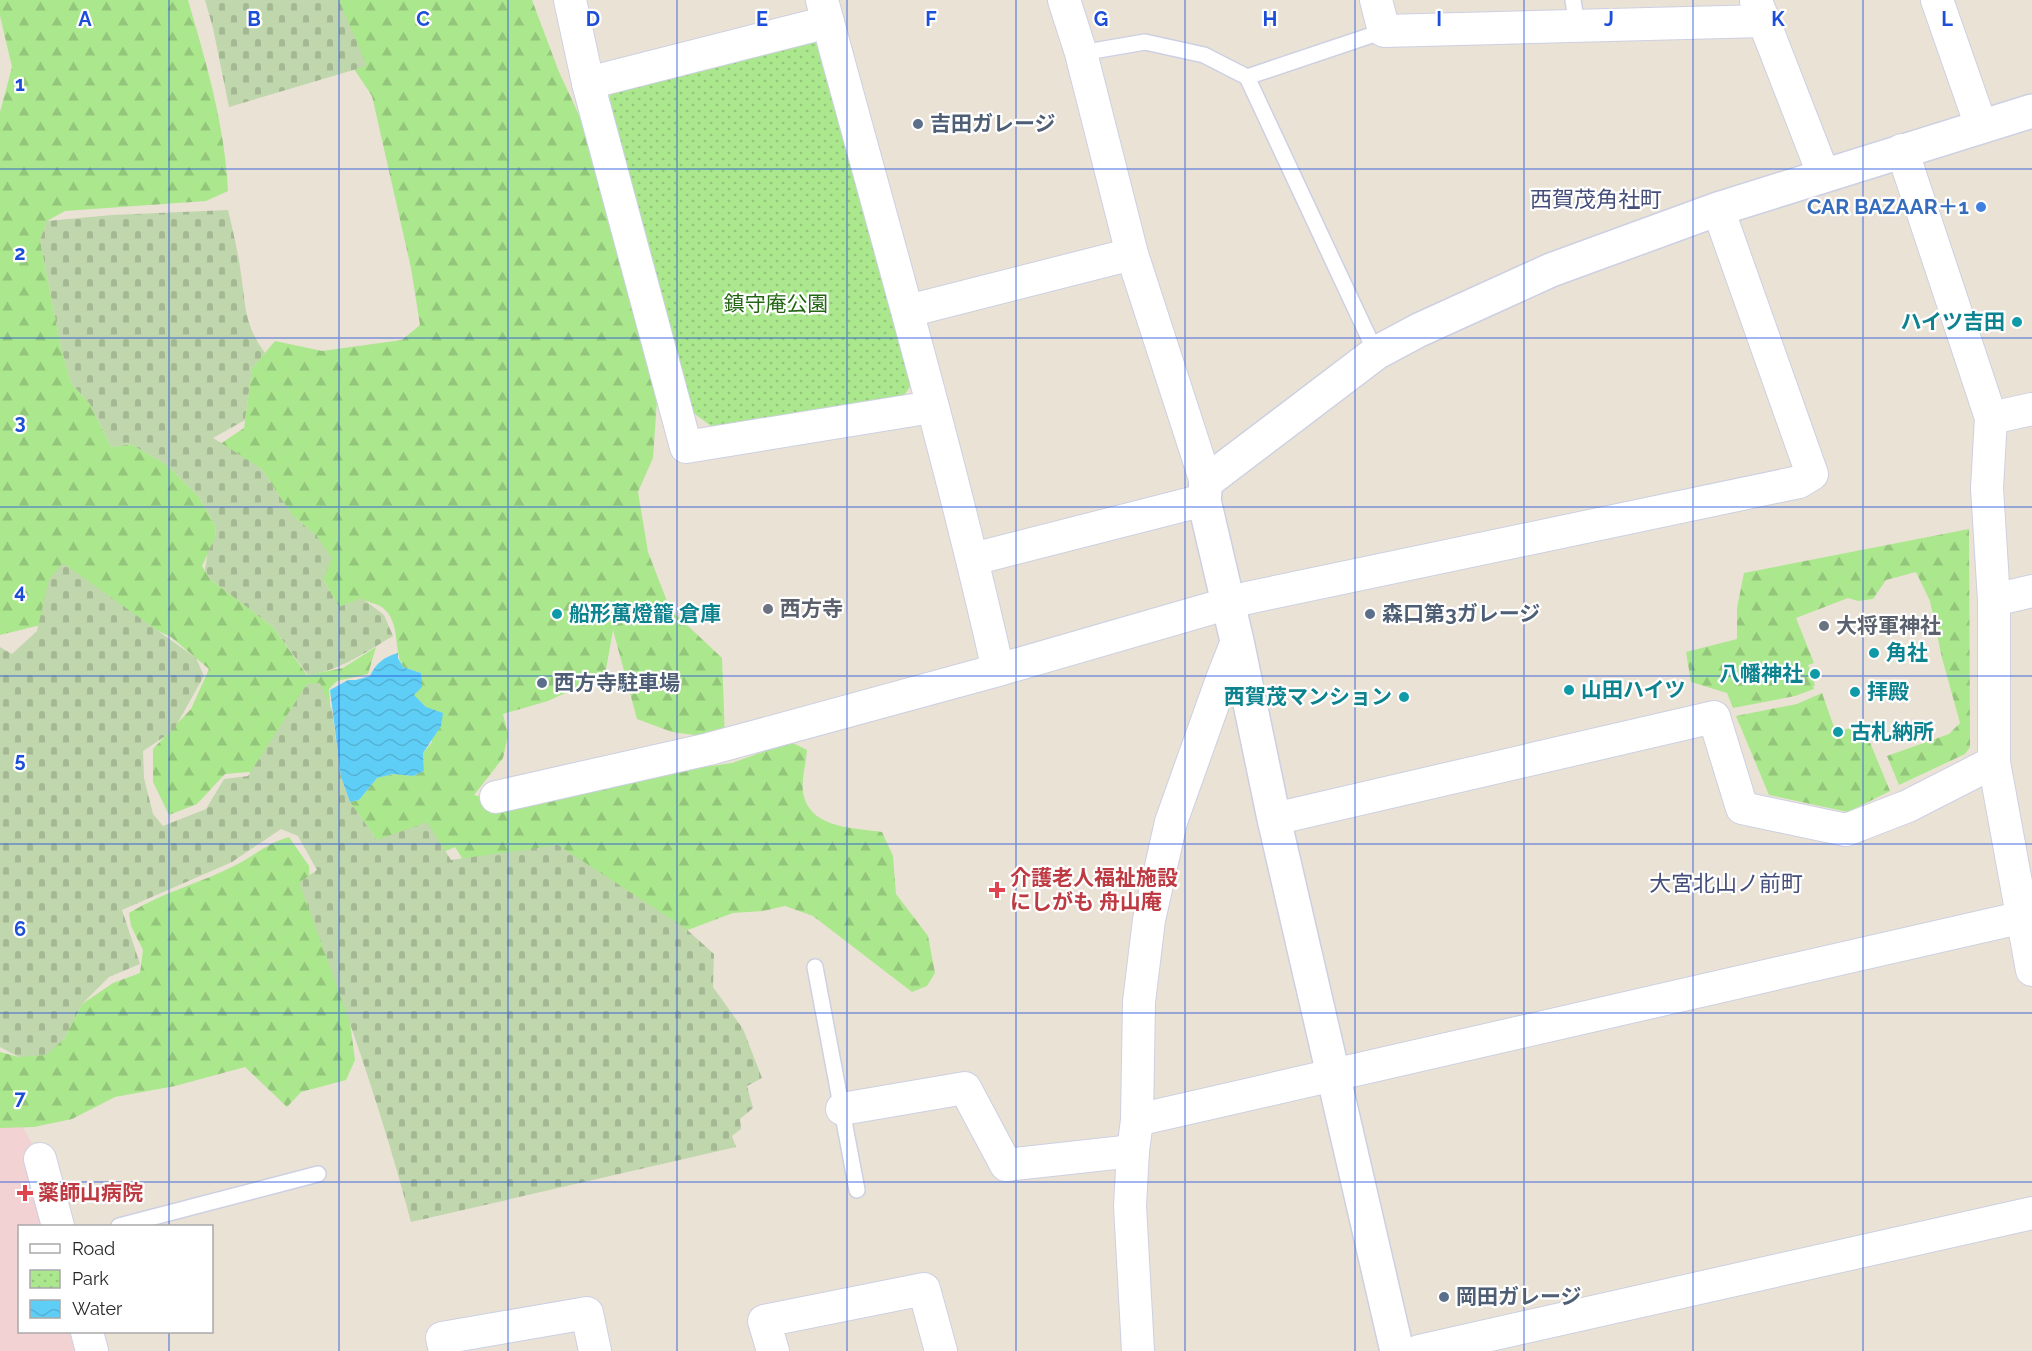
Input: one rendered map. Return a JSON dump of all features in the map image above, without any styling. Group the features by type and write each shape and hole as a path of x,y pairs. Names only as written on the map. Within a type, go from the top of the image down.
{"street":[{"path":"570,0 588,83 686,447 932,407"},
{"path":"1064,0 1081,53 1132,254 1205,491 1274,819 1397,1351"},
{"path":"1376,0 1384,31 1575,13 1759,10 1824,176"},
{"path":"1937,0 1981,126"},
{"path":"588,83 825,11 908,311 973,559 998,669"},
{"path":"973,559 1205,491 1376,353 1419,330 1551,270 1718,209 2032,111"},
{"path":"1902,150 1991,418 1987,488 1994,600 1995,762 2027,917 2032,970"},
{"path":"496,797 709,749 1229,605 1247,598 1799,482 1812,474 1718,209"},
{"path":"908,311 1132,254"},
{"path":"1991,418 2032,409"},
{"path":"1994,600 2032,591"},
{"path":"1138,1351 1130,1206 1137,1120 1139,1002 1149,920 1171,822 1222,678 1238,641"},
{"path":"1274,819 1714,717 1742,808 1846,830 1908,807 1995,762"},
{"path":"1137,1120 2027,917"},
{"path":"842,1109 965,1088 1006,1165 1133,1151"},
{"path":"40,1159 57,1225"},
{"path":"1419,1351 2032,1213"},
{"path":"773,1351 764,1321 924,1289 941,1351"},
{"path":"445,1351 442,1338 587,1313 595,1351"},
{"path":"87,1333 92,1351"}],"lane":[{"path":"1247,77 1384,31"},
{"path":"1081,53 1145,42 1204,55 1247,77 1376,353"},
{"path":"815,967 857,1190"},
{"path":"127,1225 318,1174"}],"shaded area":[{"name":"薬師山病院","path":"0,1092 7,1097 40,1159 58,1225 18,1225 18,1333 87,1333 92,1351 0,1351"}],"green space":[{"path":"0,0 188,0 219,118 228,191 206,201 65,211 47,221 40,240 61,347 71,383 90,404 111,447 131,444 167,465 199,497 215,525 216,537 202,566 210,579 273,627 307,675 343,668 376,647 368,674 337,681 329,689 331,717 282,796 249,772 225,774 197,804 169,815 153,782 153,749 191,709 209,669 171,637 110,608 0,635 0,112 12,67 0,16"},
{"path":"205,0 339,0 367,66 229,107"},
{"path":"337,0 532,0 559,72 598,156 617,224 657,401 653,458 638,492 648,552 670,609 722,658 725,739 672,732 637,719 613,630 605,675 548,701 503,714 508,735 503,758 474,795 495,801 677,755 704,767 732,763 791,742 807,750 803,791 809,808 816,815 848,828 882,832 893,856 896,894 928,936 935,973 927,986 912,992 813,916 785,906 763,911 733,913 677,934 465,863 455,847 439,854 377,840 350,802 359,800 377,778 393,774 413,776 424,771 423,753 432,742 426,707 413,695 421,673 403,667 398,652 395,629 389,614 383,608 361,599 339,607 323,579 316,535 292,515 261,468 210,451 244,428 252,368 275,341 322,351 402,340 420,325 411,268 372,96 350,63"},
{"name":"鎮守庵公園","path":"800,35 816,43 912,384 902,398 711,426 691,411 608,104 612,87"},
{"path":"228,210 249,324 265,353 252,368 245,420 213,438 261,468 292,515 316,535 332,558 323,579 339,607 362,598 384,615 393,636 341,665 319,673 308,675 273,627 210,579 205,570 208,551 216,537 215,525 199,497 167,465 131,444 111,447 90,404 71,383 61,347 40,240 47,221 112,215"},
{"path":"1969,529 1970,747 1965,754 1899,785 1887,756 1949,734 1960,723 1942,658 1930,601 1916,572 1886,580 1873,599 1858,601 1848,598 1796,618 1814,663 1808,665 1815,685 1814,689 1795,696 1733,708 1727,693 1691,682 1686,652 1737,639 1737,608 1744,573"},
{"path":"63,563 196,658 204,676 173,731 143,751 144,778 153,814 163,826 206,809 224,779 248,776 307,684 320,683 332,710 341,777 350,802 377,840 427,822 451,860 558,845 685,928 714,954 713,987 743,1029 762,1078 747,1086 753,1108 740,1119 741,1129 732,1136 736,1147 411,1222 360,1051 299,883 317,870 298,836 281,829 232,862 122,910 140,964 109,977 82,1004 64,1039 46,1055 19,1057 0,1047 0,647 12,654 37,631 49,579"},
{"path":"1822,693 1834,727 1832,736 1842,738 1844,730 1862,723 1890,791 1848,812 1769,795 1736,716 1797,704"},
{"path":"289,837 309,866 310,887 346,992 355,1060 346,1080 301,1092 287,1107 245,1067 175,1086 115,1097 72,1119 34,1127 0,1128 0,1052 19,1057 64,1039 82,1004 113,983 140,973 143,950 131,926 129,913 155,899 223,871 273,843"}],"water":[{"path":"398,653 403,667 421,673 422,687 414,695 426,707 443,713 441,726 423,753 424,771 413,776 393,774 377,778 359,800 350,802 341,777 330,690 348,680 370,676 381,661"}],"place":[{"name":"吉田ガレージ","path":"918,124"},
{"name":"CAR BAZAAR＋1","path":"1981,207"},
{"name":"ハイツ吉田","path":"2017,322"},
{"name":"西方寺","path":"768,609"},
{"name":"船形萬燈籠 倉庫","path":"557,614"},
{"name":"森口第3ガレージ","path":"1370,614"},
{"name":"大将軍神社","path":"1824,626"},
{"name":"角社","path":"1874,653"},
{"name":"八幡神社","path":"1815,674"},
{"name":"西方寺駐車場","path":"542,683"},
{"name":"山田ハイツ","path":"1569,690"},
{"name":"拝殿","path":"1855,692"},
{"name":"西賀茂マンション","path":"1404,697"},
{"name":"古札納所","path":"1838,732"},
{"name":"介護老人福祉施設 にしがも 舟山庵","path":"997,890"},
{"name":"薬師山病院","path":"25,1193"},
{"name":"岡田ガレージ","path":"1444,1297"}],"district":[{"name":"西賀茂角社町","path":"1596,199"},
{"name":"大宮北山ノ前町","path":"1726,883"}]}
